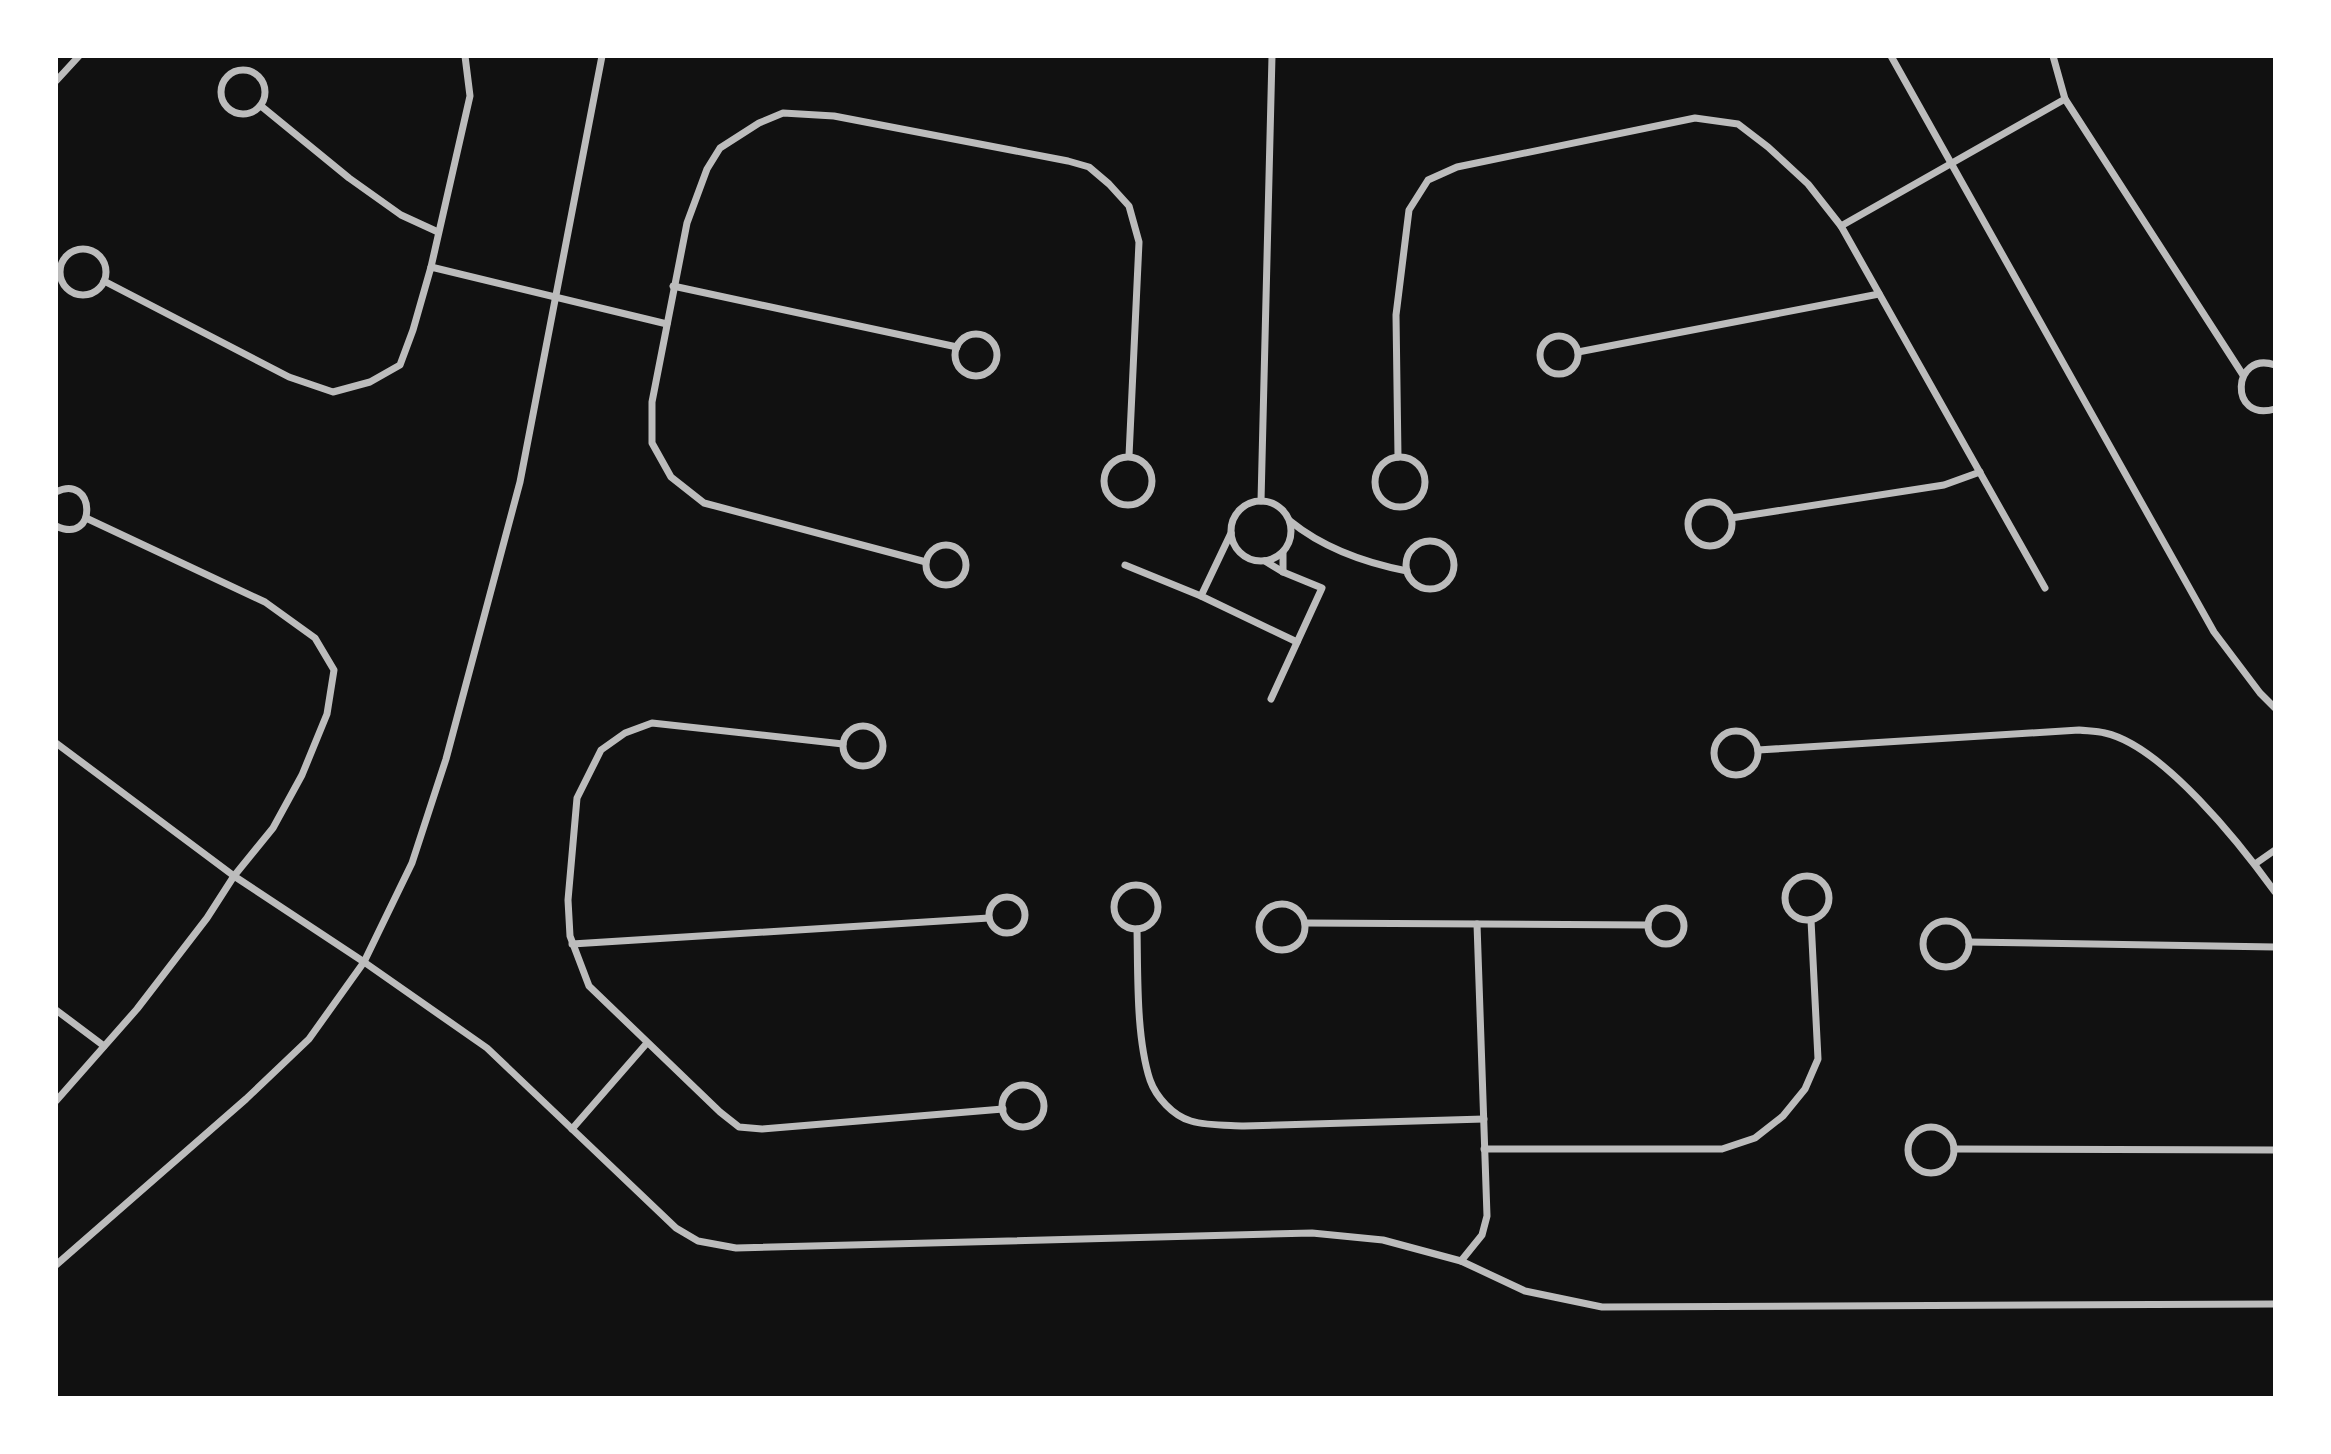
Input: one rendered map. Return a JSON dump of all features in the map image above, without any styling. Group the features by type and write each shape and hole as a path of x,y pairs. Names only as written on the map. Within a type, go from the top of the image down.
{"street":[{"path":"56,81 79,56"},
{"path":"104,281 289,377 333,392 370,383 400,365 413,330 430,267 470,96 465,56"},
{"path":"56,1265 235,1109 309,1039 364,961 412,863 446,759 520,482 602,56"},
{"path":"1261,501 1272,56"},
{"path":"1891,56 2214,632 2260,693 2275,708"},
{"path":"2053,56 2065,99 2243,375 2241,392 2250,406 2266,412 2275,410"},
{"path":"240,70 254,73 261,78 266,92 261,106 256,111 242,115 228,109 221,97 222,83 226,76 240,70"},
{"path":"1841,226 2065,99"},
{"path":"261,106 349,178 401,215 439,232"},
{"path":"926,562 704,503 671,477 652,443 652,401 687,223 707,169 720,148 759,123 783,113 834,116 1068,161 1089,167 1109,184 1129,206 1139,242 1129,456"},
{"path":"1398,457 1396,316 1404,238 1409,210 1428,180 1457,167 1695,118 1738,124 1808,184 1841,226 2045,588"},
{"path":"83,248 91,250 103,259 106,266 104,281 93,292 78,294 66,287 61,280 60,265 69,253 83,248"},
{"path":"430,267 667,324"},
{"path":"673,286 957,348"},
{"path":"1578,352 1879,294"},
{"path":"1556,336 1573,341 1578,352 1578,359 1571,371 1559,375 1546,370 1540,359 1541,347 1556,336"},
{"path":"965,337 985,337 995,346 997,359 989,371 977,376 970,375 959,367 955,354 957,348 965,337"},
{"path":"2243,375 2255,365 2275,365"},
{"path":"1129,456 1144,462 1153,482 1147,496 1140,502 1125,505 1111,497 1104,483 1108,467 1121,457 1129,456"},
{"path":"1398,457 1415,462 1425,476 1419,500 1404,508 1388,504 1377,493 1375,485 1378,469 1398,457"},
{"path":"1731,518 1944,485 1980,472"},
{"path":"56,492 67,489 80,493 88,504 83,523 71,530 56,526"},
{"path":"1201,596 1231,533 1232,523 1243,508 1261,501 1280,508 1308,535 1380,566 1407,571 1415,584 1430,589 1450,578 1453,563 1441,544 1426,542 1412,549 1406,563 1407,571"},
{"path":"1716,502 1723,506 1731,518 1731,533 1727,539 1714,546 1699,544 1693,539 1687,526 1690,512 1702,503 1716,502"},
{"path":"56,1101 136,1009 207,918 233,876 273,828 302,775 327,714 334,670 315,638 265,603 86,518"},
{"path":"1283,572 1283,552 1291,534 1289,519"},
{"path":"1231,533 1239,551 1322,588 1271,699"},
{"path":"1291,534 1308,535"},
{"path":"949,545 964,556 965,569 958,580 946,585 939,584 929,575 926,562 937,547 949,545"},
{"path":"1219,558 1239,551"},
{"path":"1265,561 1283,552"},
{"path":"1125,565 1201,596 1297,642"},
{"path":"843,744 652,723 625,733 601,750 577,798 568,900 572,944 589,986 739,1127 762,1129 1003,1109"},
{"path":"860,726 867,726 882,738 883,751 876,762 856,765 846,757 843,744 848,732 860,726"},
{"path":"1758,750 2079,730 2107,733 2147,754 2195,795 2255,864 2275,892"},
{"path":"1731,732 1745,733 1751,737 1758,750 1755,764 1750,770 1737,775 1723,771 1714,760 1715,745 1719,739 1731,732"},
{"path":"56,743 233,876 364,961 487,1048 676,1228 698,1241 736,1248 1312,1233 1383,1240 1461,1261 1525,1291 1602,1307 2275,1304"},
{"path":"2255,864 2275,850"},
{"path":"1803,876 1811,876 1824,883 1829,898 1824,912 1811,920 1797,918 1784,902 1786,888 1796,878 1803,876"},
{"path":"1132,886 1146,888 1157,905 1157,912 1150,924 1137,929 1124,925 1115,914 1114,906 1119,893 1132,886"},
{"path":"1004,897 1015,899 1023,907 1022,924 1013,931 996,929 989,918 991,907 1004,897"},
{"path":"1278,904 1292,906 1303,916 1305,923 1302,939 1297,945 1282,950 1267,945 1259,932 1260,916 1270,906 1278,904"},
{"path":"1668,908 1674,909 1683,918 1685,929 1683,935 1674,943 1661,944 1651,937 1648,925 1652,914 1668,908"},
{"path":"572,944 989,918"},
{"path":"1485,1149 1723,1149 1755,1138 1783,1116 1805,1089 1818,1059 1811,920"},
{"path":"1943,922 1951,922 1963,929 1969,942 1965,957 1953,966 1945,967 1931,961 1924,948 1926,934 1930,928 1943,922"},
{"path":"1305,923 1648,925"},
{"path":"1461,1261 1482,1235 1486,1216 1477,924"},
{"path":"1137,929 1144,1047 1151,1082 1166,1105 1189,1121 1244,1126 1484,1119"},
{"path":"1969,942 2275,947"},
{"path":"56,1010 104,1046"},
{"path":"572,1129 647,1043"},
{"path":"1023,1085 1036,1090 1044,1101 1044,1109 1038,1121 1027,1127 1020,1127 1008,1121 1003,1109 1003,1102 1009,1090 1023,1085"},
{"path":"1927,1127 1942,1130 1953,1141 1954,1149 1953,1157 1945,1169 1930,1173 1923,1172 1911,1163 1908,1148 1913,1134 1927,1127"},
{"path":"1954,1149 2275,1150"}]}
